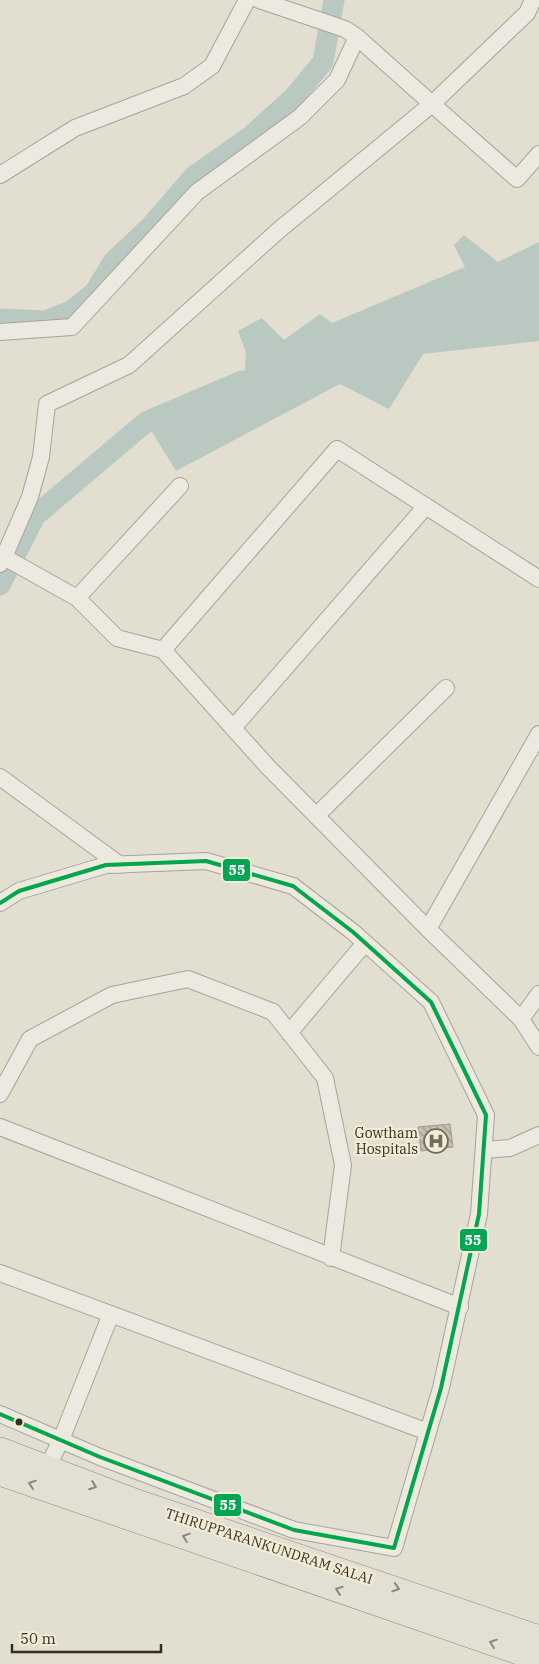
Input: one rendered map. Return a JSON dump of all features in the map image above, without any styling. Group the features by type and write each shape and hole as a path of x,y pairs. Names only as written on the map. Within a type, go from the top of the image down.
{"main road":[{"name":"THIRUPPARANKUNDRAM SALAI","path":"0,1450 131,1500 539,1638"},
{"name":"THIRUPPARANKUNDRAM SALAI","path":"0,1473 539,1659"}],"street":[{"path":"0,175 75,128 184,86 212,66 247,0"},
{"path":"259,0 351,33 516,179 539,154"},
{"path":"534,0 528,13 432,104 279,230 129,365 47,404 41,457 30,497 8,561 77,598 117,638 163,650 316,816 521,1019 539,1047"},
{"path":"0,332 72,327 197,192 300,117 338,80 351,33"},
{"path":"163,650 337,449 539,579"},
{"path":"77,598 180,486"},
{"path":"233,728 426,506"},
{"path":"316,816 446,688"},
{"path":"428,929 539,734"},
{"path":"0,778 120,864"},
{"path":"0,904 19,891 106,865 120,864 206,861 293,886 364,943 431,1002 486,1115 479,1214 460,1307 428,1432 394,1548 294,1530 61,1440 0,1414"},
{"path":"289,1033 364,943"},
{"path":"0,1094 30,1039 112,995 188,978 273,1012 325,1078 343,1165 331,1258"},
{"path":"521,1019 539,994"},
{"path":"0,1127 460,1307"},
{"path":"484,1150 510,1148 539,1135"},
{"path":"0,1273 428,1432"},
{"path":"47,1468 61,1440 111,1314"}],"shaded area":[{"path":"464,235 498,262 539,242 539,341 423,354 389,409 340,384 176,471 146,422 215,393 245,370 246,352 238,331 262,318 284,340 320,314 332,323 465,267 454,245"}],"building":[{"path":"450,1124 453,1147 421,1151 418,1127"}],"waterway":[{"path":"0,319 45,321 71,311 95,292 113,262 150,227 194,176 251,136 294,97 323,62 334,0"},
{"path":"0,585 35,516 146,422 242,381"}],"transit line":[{"name":"55","path":"0,903 19,891 106,865 206,861 293,886 353,932 431,1002 486,1115 479,1214 441,1388 394,1548 294,1530 100,1457 0,1414"}],"place":[{"name":"Gowtham Hospitals","path":"436,1141"}]}
